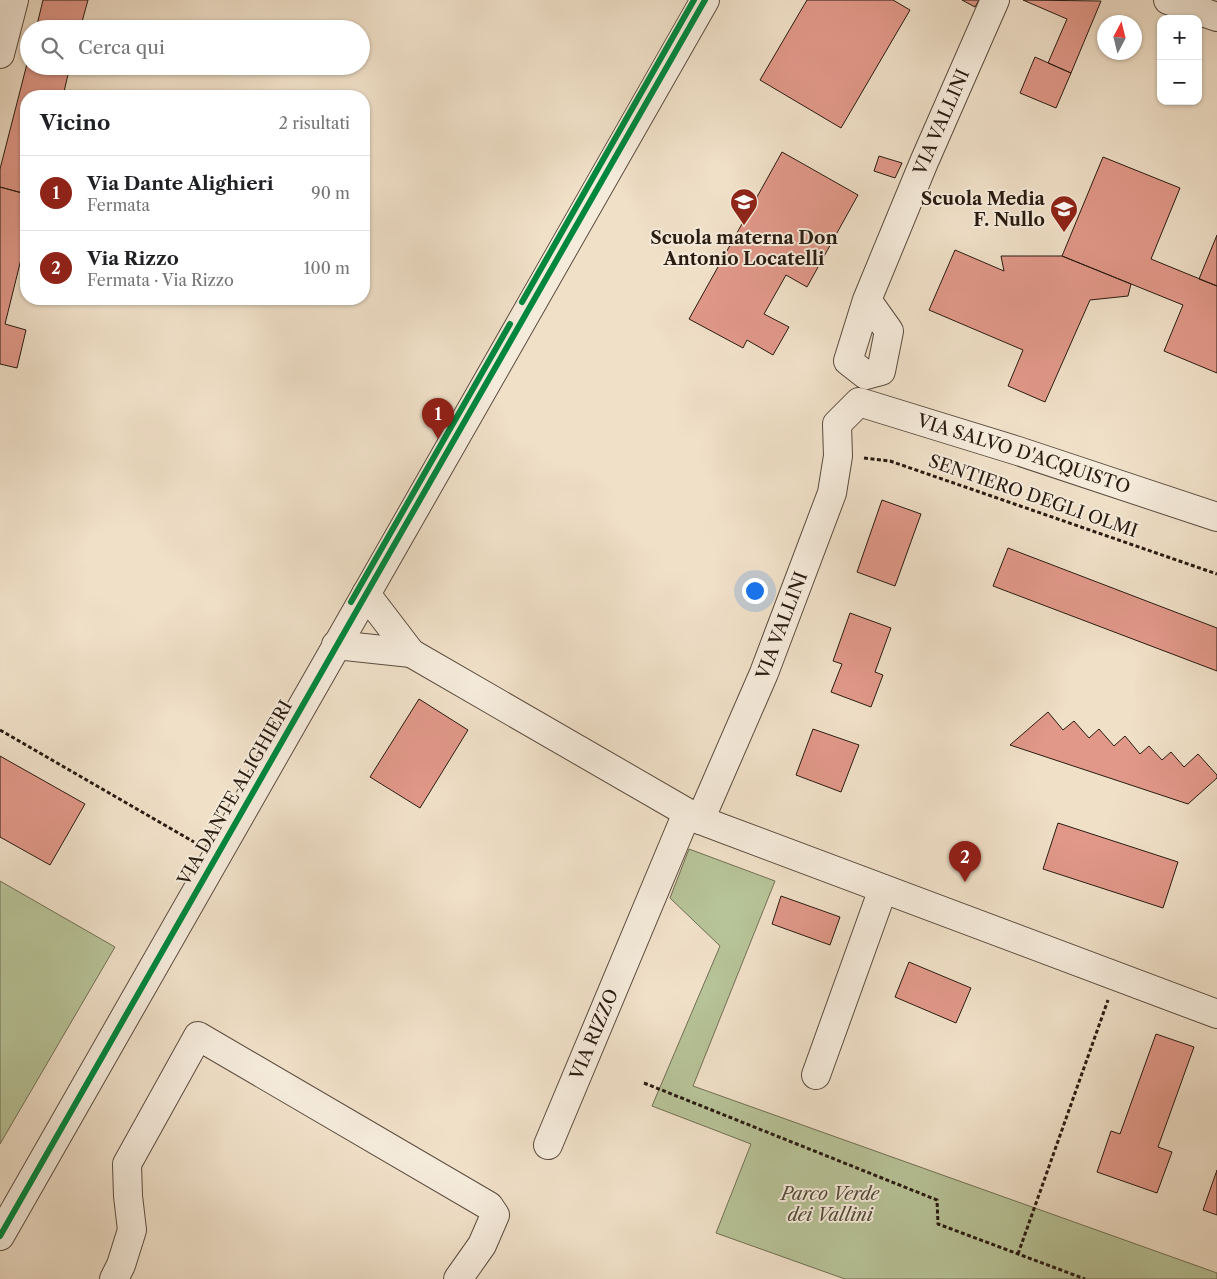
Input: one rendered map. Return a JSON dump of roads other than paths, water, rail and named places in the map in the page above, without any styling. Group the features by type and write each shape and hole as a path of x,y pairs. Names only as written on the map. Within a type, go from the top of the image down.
{"street":[{"path":"0,54 14,0"},
{"name":"VIA DANTE ALIGHIERI","path":"0,1236 704,0"},
{"name":"VIA VALLINI","path":"848,361 867,300 924,162 995,0"},
{"path":"1168,0 1217,17"},
{"name":"VIA SALVO D'ACQUISTO","path":"837,424 858,402 1018,451 1217,518"},
{"name":"VIA VALLINI","path":"693,816 764,673 832,494 838,456 837,424"},
{"path":"366,594 411,653 693,816 1217,1014"},
{"path":"336,646 411,653"},
{"name":"VIA RIZZO","path":"548,1145 693,816"},
{"path":"816,1075 883,889"},
{"path":"114,1279 121,1265 132,1230 127,1164 198,1036 489,1206 495,1215 482,1245 458,1279"}],"place":[{"name":"Scuola materna Don Antonio Locatelli","path":"744,226"},
{"name":"Scuola Media F. Nullo","path":"1064,233"},
{"name":"Via Dante Alighieri","path":"438,439"},
{"name":"Via Rizzo","path":"965,882"}],"park label":[{"name":"Parco Verde dei Vallini","path":"830,1204"}]}
